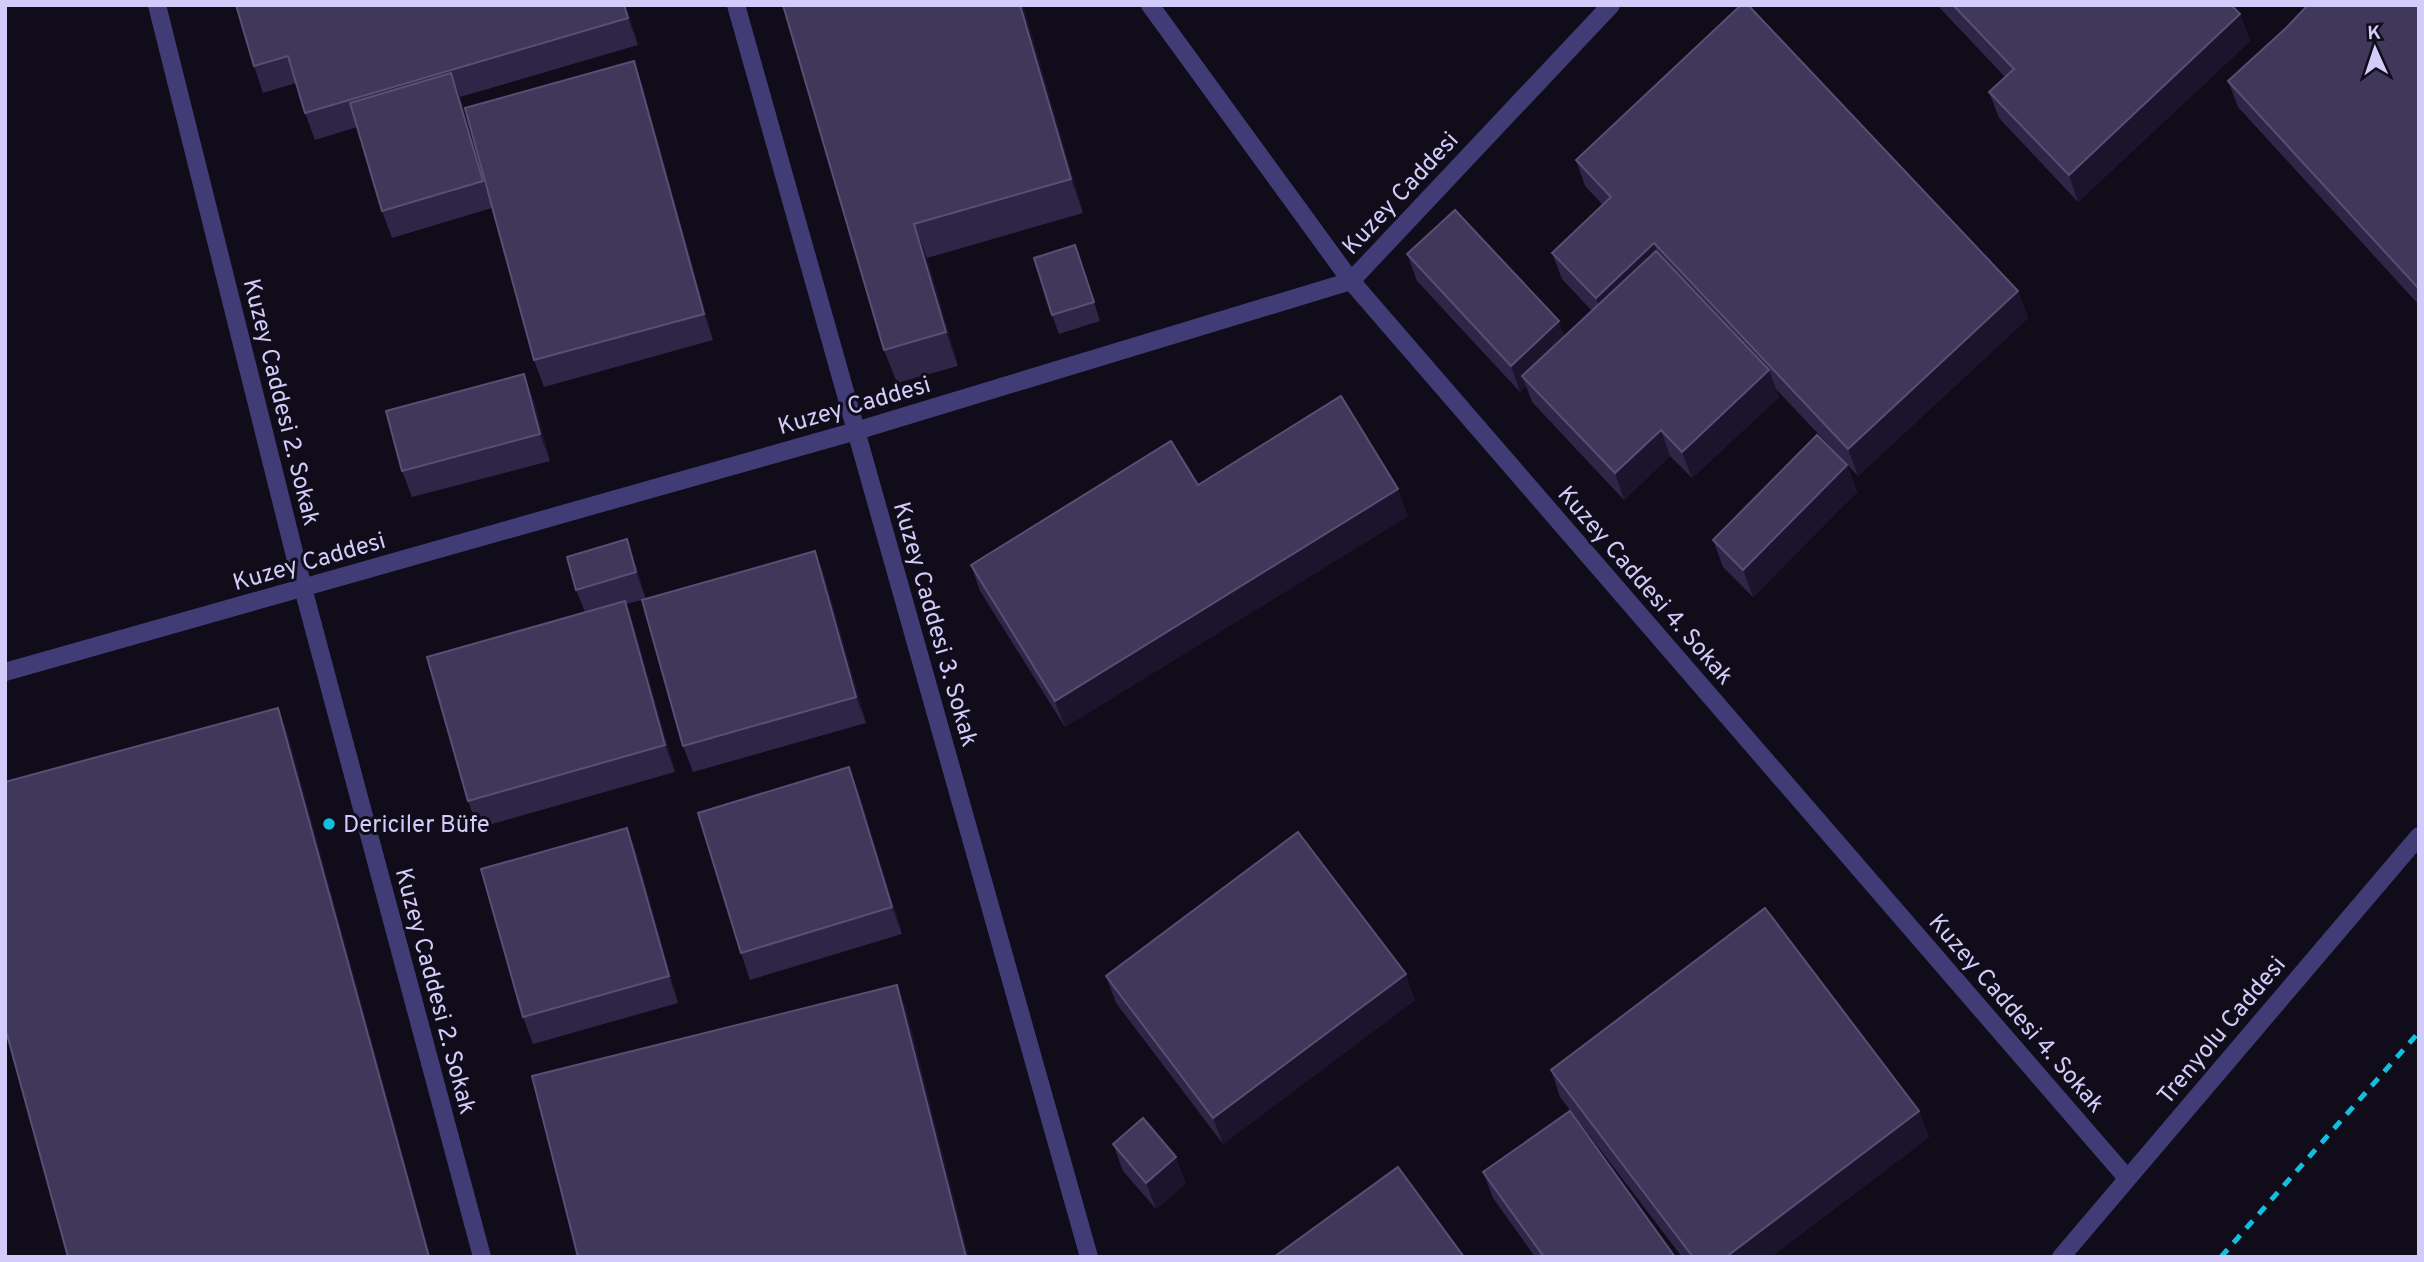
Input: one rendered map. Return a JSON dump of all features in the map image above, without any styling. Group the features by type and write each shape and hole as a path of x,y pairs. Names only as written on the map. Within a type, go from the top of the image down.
{"street":[{"name":"Kuzey Caddesi 2. Sokak","path":"157,5 303,588 482,1257"},
{"name":"Kuzey Caddesi 3. Sokak","path":"736,5 1090,1257"},
{"name":"Kuzey Caddesi 4. Sokak","path":"1150,5 1351,281 2127,1178"},
{"name":"Kuzey Caddesi","path":"5,672 856,431 1351,281 1611,5"},
{"name":"Trenyolu Caddesi","path":"2060,1257 2419,835"}],"building":[{"path":"236,5 624,5 628,18 305,113 288,56 254,66"},
{"path":"783,5 1020,5 1071,179 914,224 946,332 884,350"},
{"path":"1741,5 1748,5 2018,291 1848,449 1654,243 1596,298 1552,253 1611,197 1576,160"},
{"path":"1953,5 2231,5 2240,14 2069,175 1989,92 2014,69"},
{"path":"2308,5 2419,5 2419,289 2228,81"},
{"path":"634,61 704,314 534,360 465,108"},
{"path":"451,73 483,181 382,211 350,103"},
{"path":"1455,210 1559,321 1511,366 1407,254"},
{"path":"1075,245 1094,302 1052,315 1034,258"},
{"path":"1656,251 1769,370 1682,452 1661,430 1615,473 1522,376"},
{"path":"524,374 540,434 402,471 386,411"},
{"path":"1341,396 1398,489 1055,701 971,565 1171,441 1198,485"},
{"path":"1817,435 1847,465 1743,570 1713,540"},
{"path":"627,539 636,572 576,590 567,557"},
{"path":"815,551 856,697 683,746 642,600"},
{"path":"625,601 665,745 468,801 427,657"},
{"path":"278,708 429,1257 68,1257 5,1027 5,782"},
{"path":"849,767 892,907 741,953 698,813"},
{"path":"627,828 669,976 523,1017 481,869"},
{"path":"1298,832 1406,974 1213,1118 1106,976"},
{"path":"1765,908 1919,1111 1726,1257 1693,1257 1551,1070"},
{"path":"897,985 966,1257 578,1257 532,1076"},
{"path":"1570,1111 1675,1257 1544,1257 1483,1172"},
{"path":"1143,1118 1176,1157 1146,1183 1113,1144"},
{"path":"1398,1167 1464,1257 1274,1257"}],"railway":[{"path":"2221,1257 2419,1032"}],"place":[{"name":"Dericiler Büfe","path":"329,824"}]}
